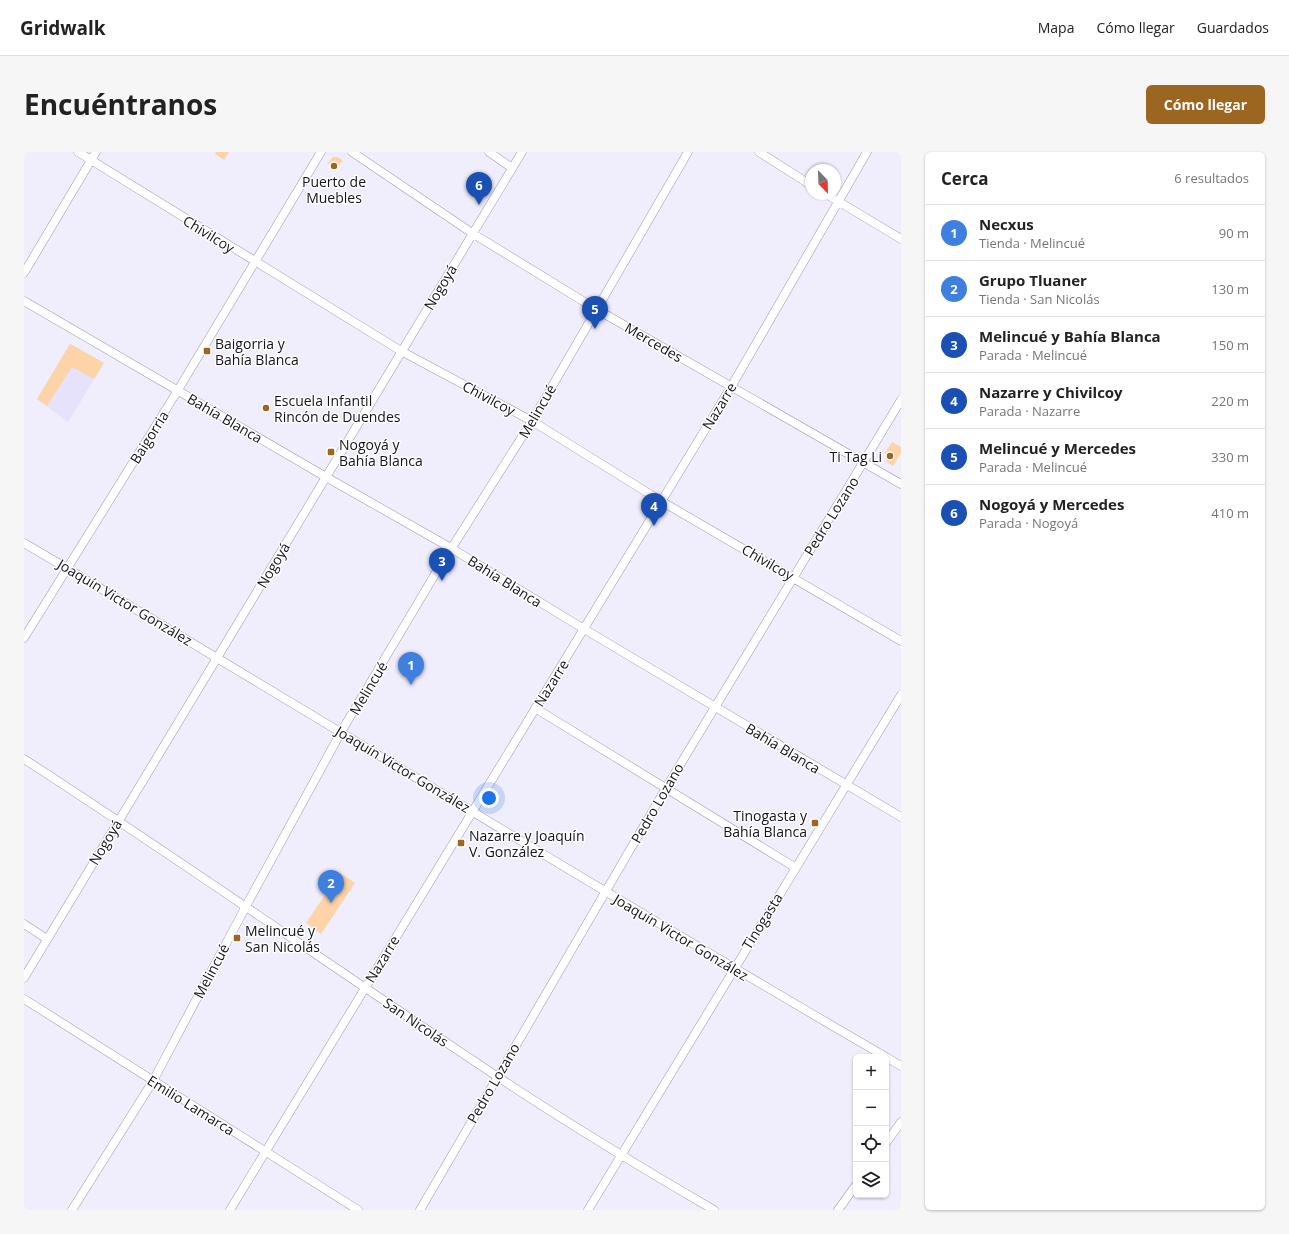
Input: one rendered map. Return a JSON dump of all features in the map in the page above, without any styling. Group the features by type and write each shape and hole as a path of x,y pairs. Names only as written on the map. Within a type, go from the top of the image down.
{"street":[{"name":"Chivilcoy","path":"78,152 401,351 532,421 661,500 794,577 901,642"},
{"path":"24,273 96,152"},
{"name":"Baigorria","path":"24,638 256,263 321,152"},
{"name":"Mercedes","path":"352,152 472,233 596,309 901,484"},
{"path":"489,152 512,168"},
{"name":"Nogoyá","path":"24,978 522,152"},
{"name":"Melincué","path":"72,1210 153,1081 246,906 342,732 451,548 532,421 688,152"},
{"path":"759,152 805,181"},
{"name":"Nazarre","path":"230,1210 731,387 837,201 867,152"},
{"path":"837,201 901,239"},
{"name":"Bahía Blanca","path":"24,301 326,478 451,548 584,629 901,817"},
{"name":"Pedro Lozano","path":"420,1210 714,706 864,463 901,400"},
{"name":"Joaquín Victor González","path":"24,543 218,657 605,892 881,1054"},
{"name":"Tinogasta","path":"588,1210 733,968 796,868 901,695"},
{"path":"535,708 796,868"},
{"name":"San Nicolás","path":"24,759 118,820 497,1076 621,1155 714,1210"},
{"path":"24,924 47,939"},
{"name":"Emilio Lamarca","path":"24,999 358,1210"},
{"name":"Joaquín Victor González","path":"889,1059 901,1066"},
{"path":"889,1138 901,1122"},
{"path":"838,1210 853,1189"}],"shaded area":[{"path":"70,344 104,363 68,422 37,399"}],"building":[{"path":"216,152 229,152 224,160 215,154"},
{"name":"Puerto de Muebles","path":"333,157 338,157 343,161 334,169 328,163"},
{"path":"70,344 104,363 94,379 72,367 47,406 37,399"},
{"path":"892,442 901,447 901,453 893,466 887,462 885,453"},
{"path":"340,873 355,883 321,934 306,923"}],"place":[{"name":"Puerto de Muebles","path":"334,166"},
{"name":"Nogoyá y Mercedes","path":"479,205"},
{"name":"Melincué y Mercedes","path":"595,329"},
{"name":"Baigorria y Bahía Blanca","path":"207,351"},
{"name":"Escuela Infantil Rincón de Duendes","path":"266,408"},
{"name":"Nogoyá y Bahía Blanca","path":"331,452"},
{"name":"Ti Tag Li","path":"890,456"},
{"name":"Nazarre y Chivilcoy","path":"654,526"},
{"name":"Melincué y Bahía Blanca","path":"442,581"},
{"name":"Necxus","path":"411,685"},
{"name":"Tinogasta y Bahía Blanca","path":"815,823"},
{"name":"Nazarre y Joaquín V. González","path":"461,843"},
{"name":"Grupo Tluaner","path":"331,903"},
{"name":"Melincué y San Nicolás","path":"237,938"}]}
